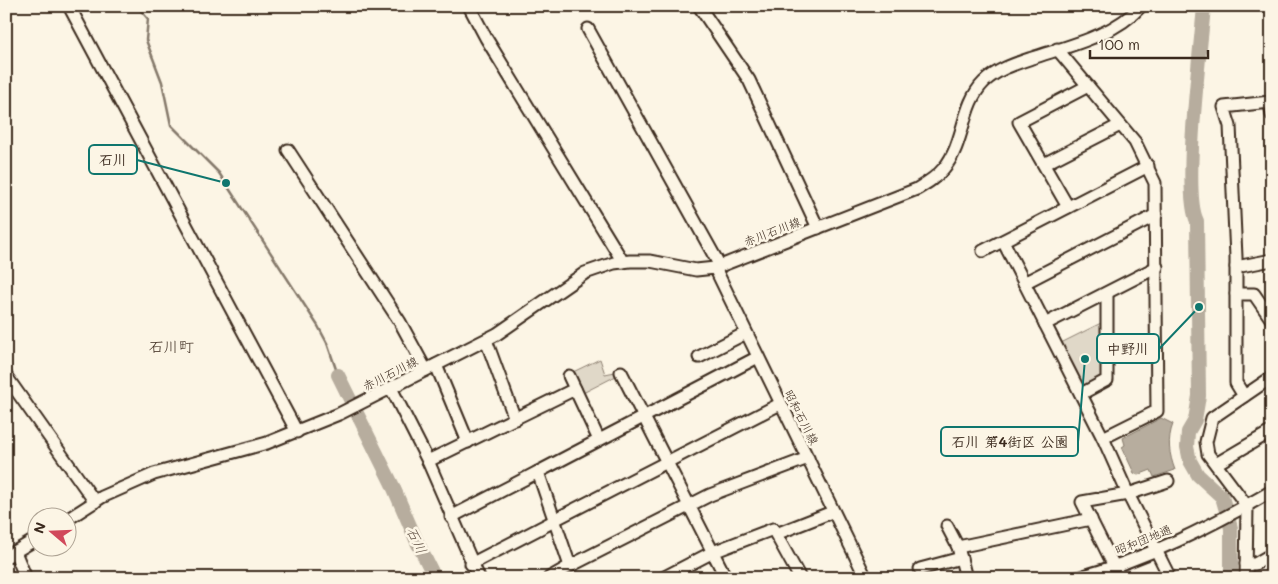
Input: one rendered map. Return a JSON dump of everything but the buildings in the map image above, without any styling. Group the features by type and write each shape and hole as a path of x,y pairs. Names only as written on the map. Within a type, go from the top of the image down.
{"street":[{"path":"69,6 297,432 241,451 154,474 125,485 78,513"},
{"path":"469,6 486,38 622,262"},
{"path":"699,6 749,80 818,228"},
{"name":"赤川石川線","path":"297,432 340,414 486,340 585,273 622,262 650,261 696,270 718,267 917,189 936,177 954,153 968,108 984,83 1005,68 1096,36 1118,25 1141,6"},
{"name":"昭和石川線","path":"588,29 718,267 746,333 866,578"},
{"path":"1057,49 1135,142 1155,183 1157,411 1103,438"},
{"path":"1068,207 1019,122 1088,86"},
{"path":"1244,396 1236,383 1236,267 1230,126 1224,107 1270,102 1272,115"},
{"path":"1044,164 1120,125"},
{"path":"288,150 431,367 468,442"},
{"path":"983,251 1148,166"},
{"path":"1024,283 1156,215"},
{"path":"1003,241 1103,438 1128,494 1170,578"},
{"path":"1236,267 1272,260"},
{"path":"1046,324 1157,267"},
{"path":"1081,394 1107,380 1107,294"},
{"path":"1236,294 1254,294 1272,320"},
{"path":"699,357 746,333"},
{"path":"486,340 514,419"},
{"path":"451,517 758,357"},
{"path":"621,372 726,578"},
{"path":"6,376 95,502"},
{"path":"569,376 599,440"},
{"path":"1246,578 1242,509 1207,448 1212,418 1272,377"},
{"path":"390,388 428,461 471,564 479,578"},
{"path":"428,461 575,389"},
{"path":"471,564 780,404"},
{"path":"1216,464 1272,431"},
{"path":"549,578 710,495 808,458"},
{"path":"538,472 570,566"},
{"path":"1120,578 1082,502 1128,494 1168,481"},
{"path":"1242,509 1272,491"},
{"name":"昭和団地通","path":"1077,578 1157,550 1242,509"},
{"path":"776,534 827,514"},
{"path":"920,569 959,553 1091,519"},
{"path":"947,526 959,553 966,578"},
{"path":"663,578 713,552 773,529 800,578"},
{"path":"26,578 11,555 28,544"},
{"path":"1246,564 1255,564 1272,554"}],"shaded area":[{"path":"1103,322 1103,374 1101,379 1086,387 1082,385 1059,344"},
{"path":"600,359 605,374 615,372 616,376 583,393 573,372"},
{"path":"1161,418 1173,424 1170,447 1175,470 1154,477 1151,470 1138,475 1134,473 1122,447 1125,445 1123,438"}],"waterway":[{"name":"石川","path":"137,6 148,19 146,40 162,82 171,125 219,173 318,326 327,343 338,375"},
{"path":"1204,6 1194,118 1191,181 1193,205 1197,221 1199,396 1195,420 1188,432 1187,447 1190,461 1198,475 1222,497 1231,528 1231,578"},
{"name":"石川","path":"338,375 392,484 435,578"}],"place":[{"name":"石川","path":"226,183"},
{"name":"中野川","path":"1199,307"},
{"name":"石川 第4街区 公園","path":"1085,359"}],"district":[{"name":"石川町","path":"171,346"}]}
